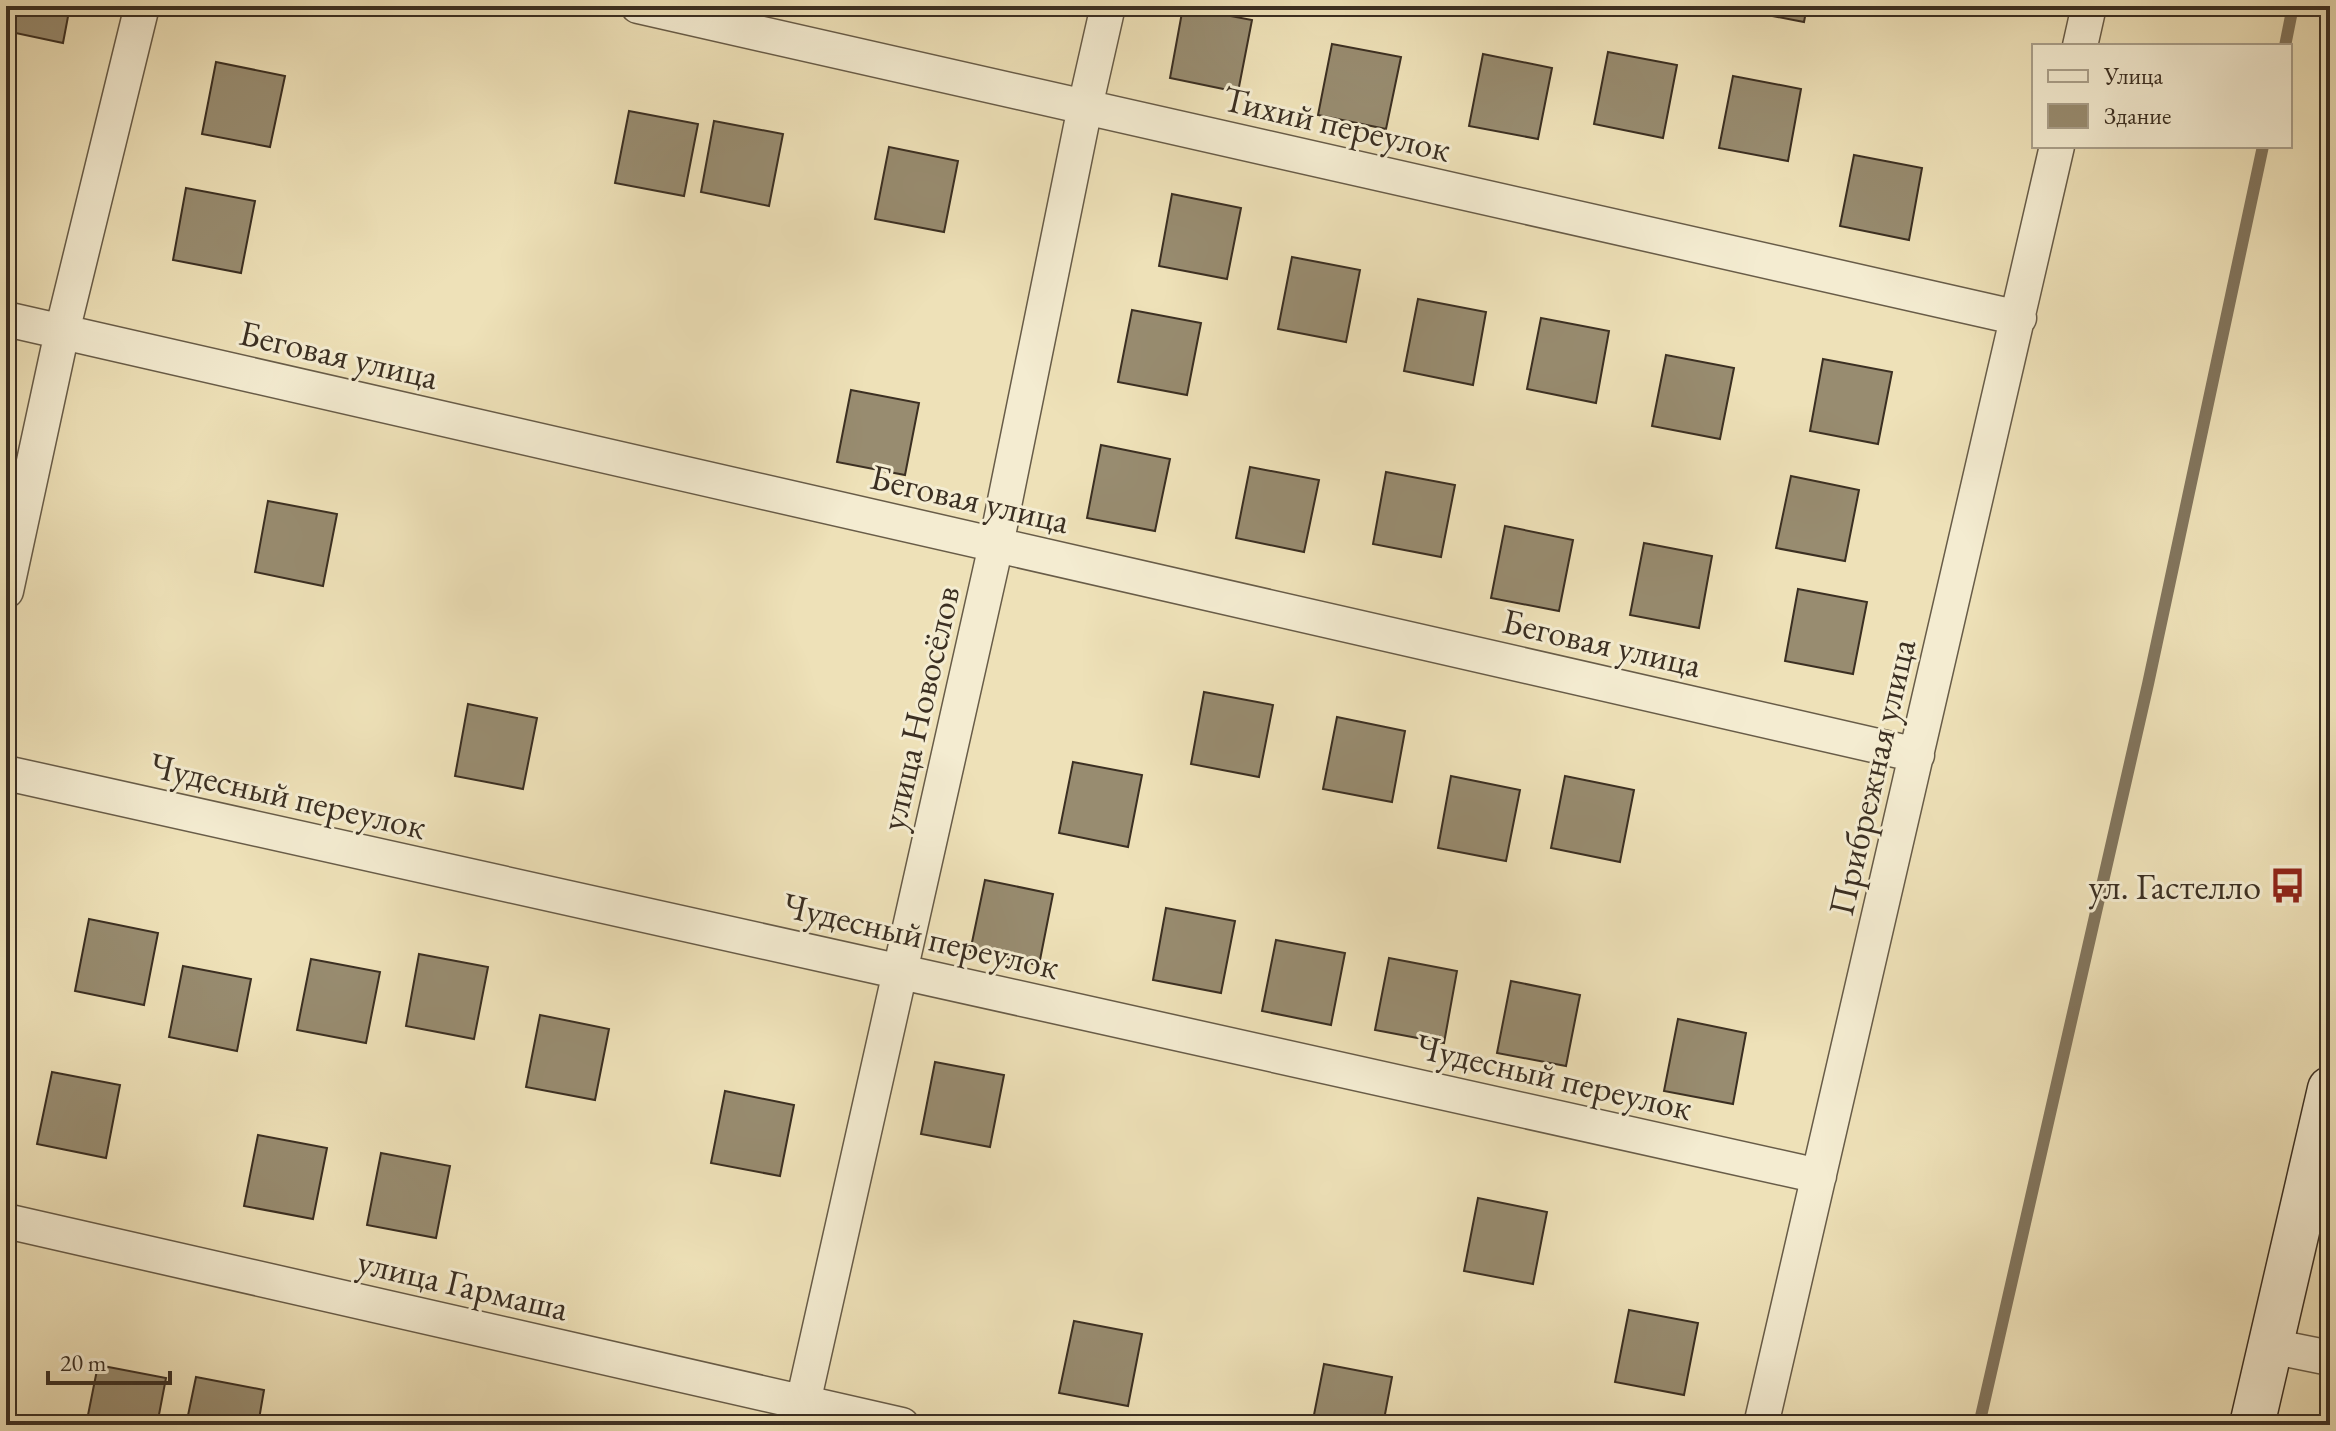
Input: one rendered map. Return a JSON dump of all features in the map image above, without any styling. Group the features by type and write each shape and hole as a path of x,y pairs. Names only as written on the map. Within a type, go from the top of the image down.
{"main road":[{"path":"2252,1425 2330,1089"}],"street":[{"path":"6,591 62,332 142,6"},
{"name":"Тихий переулок","path":"638,6 2019,318"},
{"name":"улица Новосёлов","path":"801,1414 996,545 1108,6"},
{"path":"2080,44 2089,6"},
{"name":"Прибрежная улица","path":"1761,1425 2057,148"},
{"name":"Беговая улица","path":"6,319 1917,755"},
{"name":"Чудесный переулок","path":"6,773 1819,1176"},
{"name":"улица Гармаша","path":"6,1221 801,1414 902,1425"},
{"path":"2270,1346 2330,1358"}],"building":[{"path":"6,6 70,6 63,43 6,31"},
{"path":"1736,6 1807,6 1804,22 1735,9"},
{"path":"1183,7 1252,20 1238,92 1170,78"},
{"path":"1332,44 1401,57 1386,129 1318,115"},
{"path":"1608,52 1677,65 1663,138 1594,124"},
{"path":"1483,54 1552,68 1538,139 1469,126"},
{"path":"216,62 285,76 270,147 202,134"},
{"path":"1733,76 1801,89 1788,161 1719,148"},
{"path":"629,111 698,124 684,196 615,183"},
{"path":"714,121 783,134 769,206 701,192"},
{"path":"889,147 958,161 944,232 875,219"},
{"path":"1854,155 1922,168 1909,240 1840,226"},
{"path":"186,188 255,201 241,273 173,260"},
{"path":"1172,194 1241,208 1227,279 1159,266"},
{"path":"1292,257 1360,270 1346,342 1278,329"},
{"path":"1418,299 1486,312 1473,385 1404,371"},
{"path":"1132,310 1201,323 1187,395 1118,382"},
{"path":"1541,318 1609,331 1596,403 1527,389"},
{"path":"1666,355 1734,368 1720,439 1652,426"},
{"path":"1823,359 1892,372 1878,444 1810,431"},
{"path":"851,390 919,403 905,475 837,462"},
{"path":"1101,445 1170,459 1155,531 1087,518"},
{"path":"1250,467 1319,480 1304,552 1236,538"},
{"path":"1386,472 1455,485 1441,557 1373,544"},
{"path":"1791,476 1859,490 1845,561 1776,548"},
{"path":"268,501 337,514 323,586 255,572"},
{"path":"1505,526 1573,540 1559,611 1491,598"},
{"path":"1644,543 1712,556 1699,628 1630,615"},
{"path":"1798,589 1867,602 1853,674 1785,661"},
{"path":"1204,692 1273,705 1259,777 1191,764"},
{"path":"468,704 537,718 523,789 455,776"},
{"path":"1337,717 1405,731 1392,802 1323,789"},
{"path":"1073,762 1142,775 1128,847 1059,833"},
{"path":"1451,776 1520,790 1506,861 1438,848"},
{"path":"1565,776 1634,790 1620,862 1551,848"},
{"path":"985,880 1053,894 1039,965 970,952"},
{"path":"1166,908 1235,921 1221,993 1153,980"},
{"path":"89,919 158,933 144,1005 75,991"},
{"path":"1276,940 1345,953 1331,1025 1262,1011"},
{"path":"419,954 488,967 474,1039 406,1026"},
{"path":"1389,958 1457,971 1444,1043 1375,1030"},
{"path":"311,959 380,972 366,1043 297,1030"},
{"path":"183,966 251,979 237,1051 169,1037"},
{"path":"1511,981 1580,995 1566,1066 1497,1053"},
{"path":"540,1015 609,1029 595,1100 526,1087"},
{"path":"1678,1019 1746,1033 1733,1104 1664,1091"},
{"path":"935,1062 1004,1075 990,1147 921,1134"},
{"path":"52,1072 120,1085 106,1158 37,1144"},
{"path":"725,1091 794,1105 780,1176 711,1163"},
{"path":"258,1135 327,1148 313,1219 244,1206"},
{"path":"381,1153 450,1166 436,1238 367,1225"},
{"path":"1478,1198 1547,1212 1533,1284 1464,1271"},
{"path":"1629,1310 1698,1323 1684,1395 1615,1382"},
{"path":"1074,1321 1142,1334 1128,1406 1059,1393"},
{"path":"1324,1364 1392,1377 1383,1425 1312,1425"},
{"path":"98,1365 166,1378 157,1425 86,1425"},
{"path":"196,1377 264,1390 258,1425 186,1425"}],"waterway":[{"path":"2285,44 2293,6"},
{"path":"1979,1425 2148,684 2263,148"}],"place":[{"name":"ул. Гастелло","path":"2287,886"}]}
